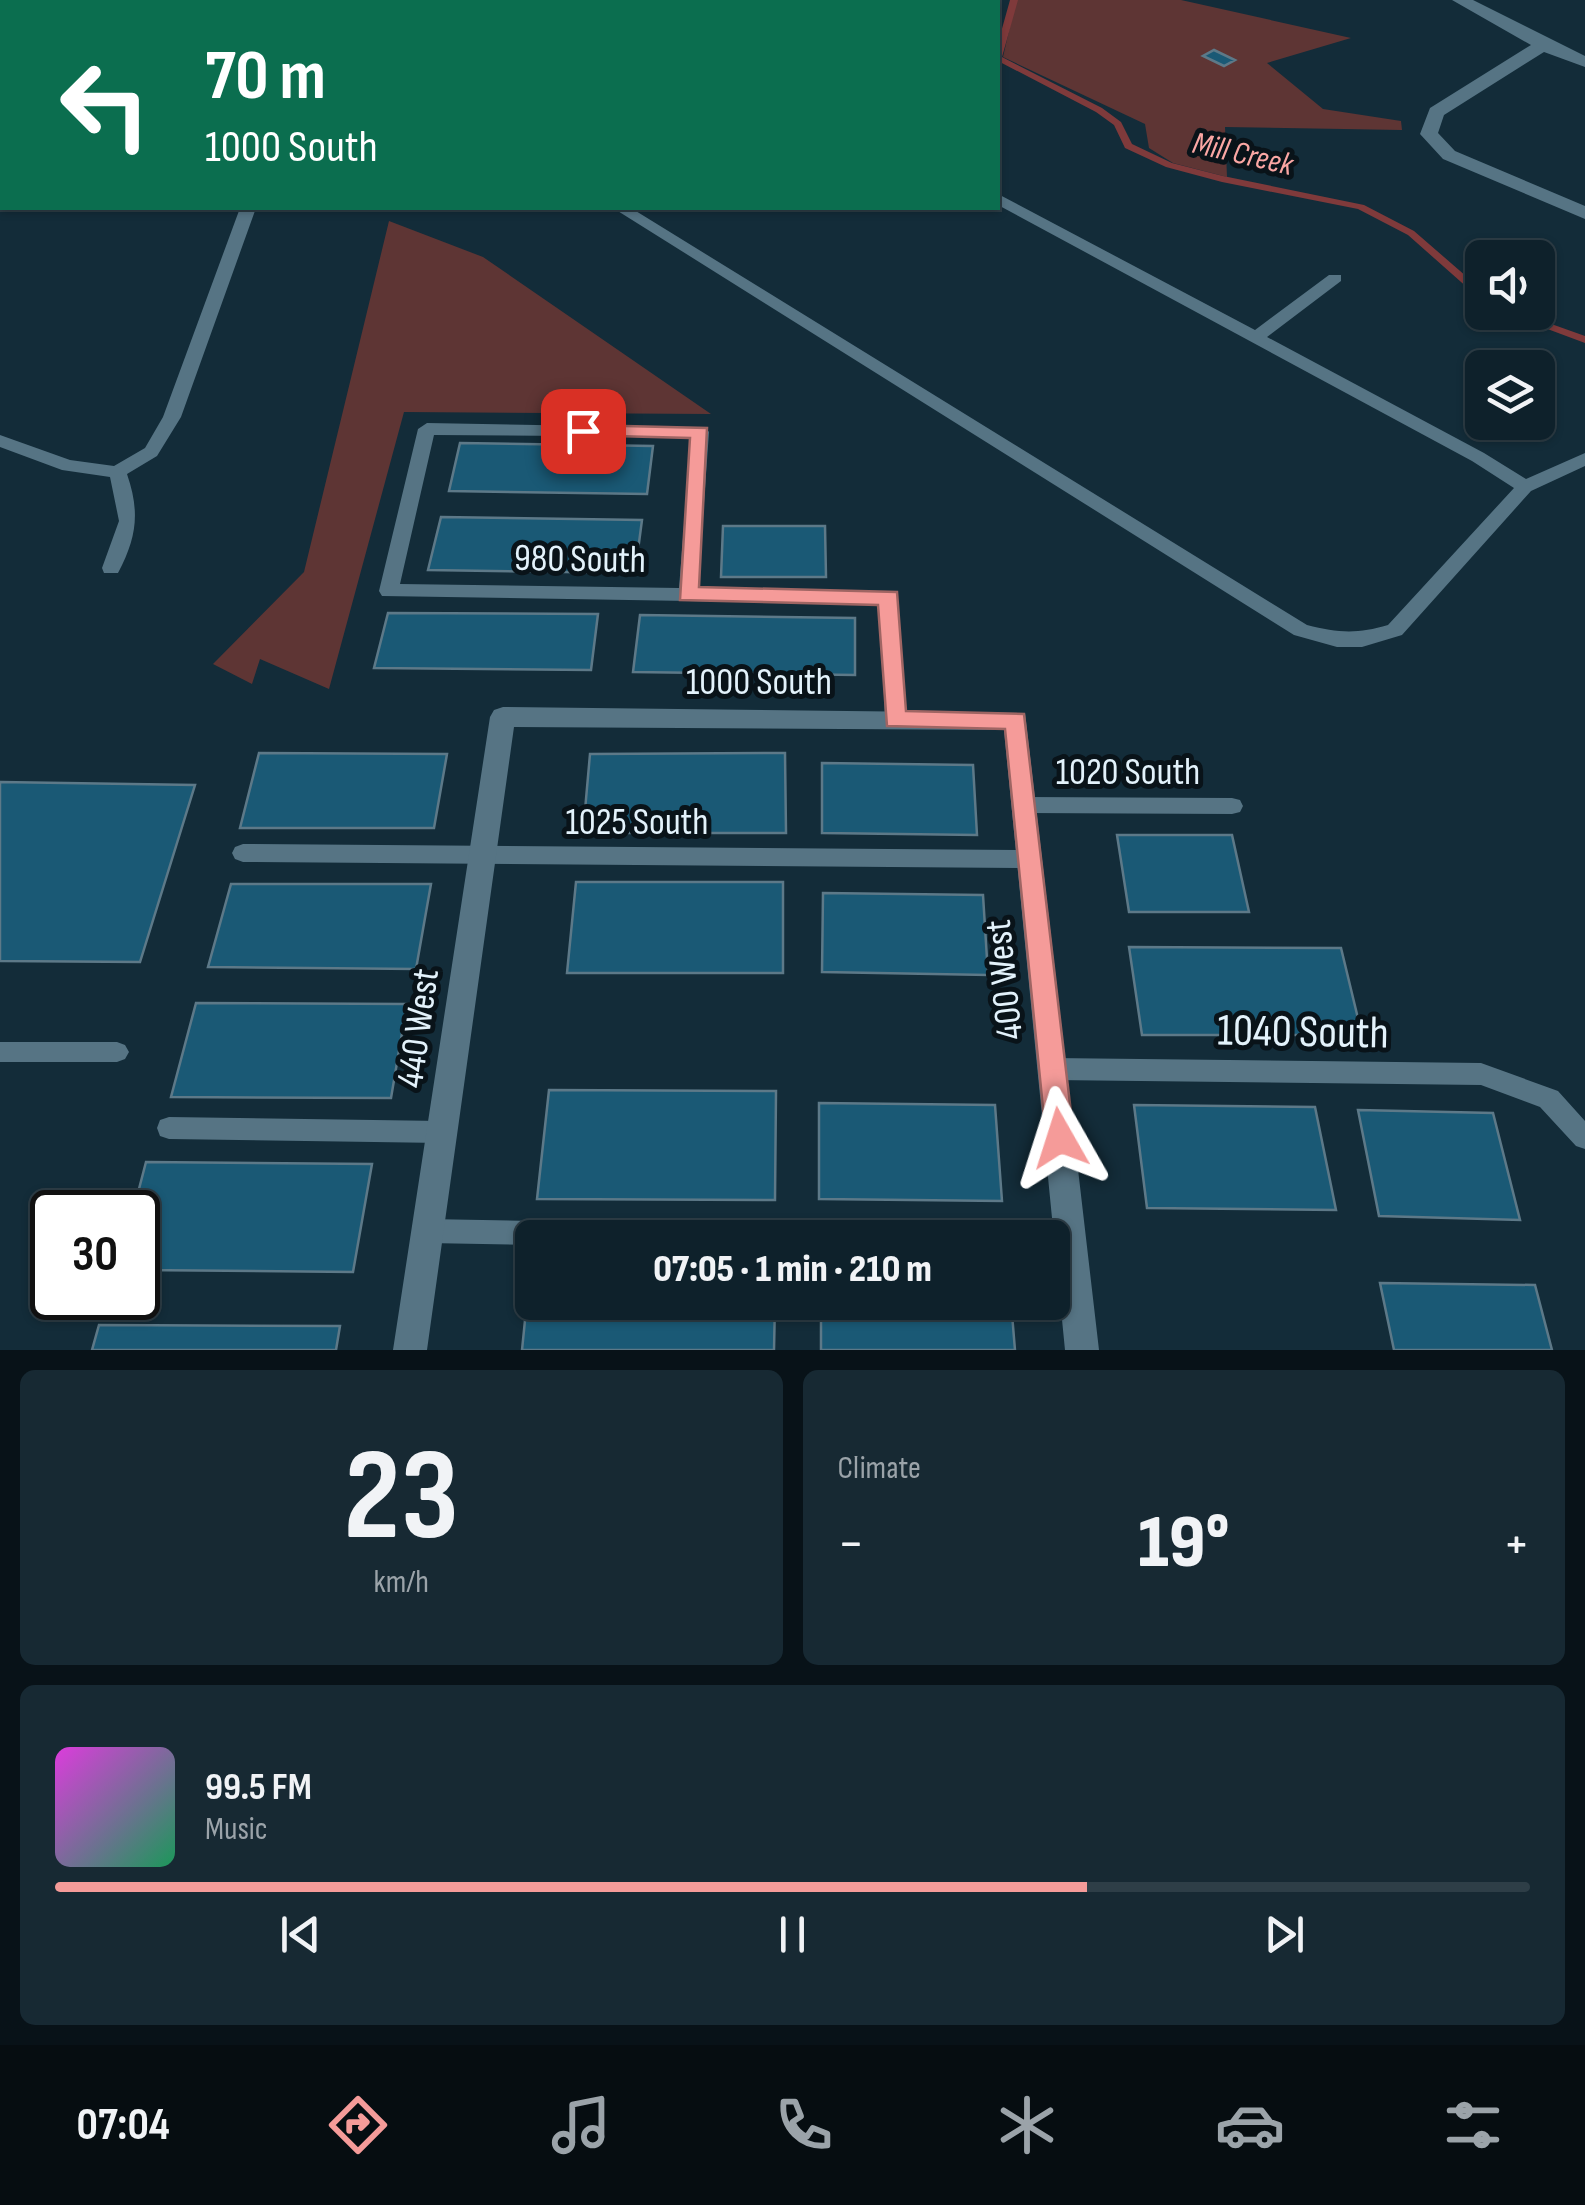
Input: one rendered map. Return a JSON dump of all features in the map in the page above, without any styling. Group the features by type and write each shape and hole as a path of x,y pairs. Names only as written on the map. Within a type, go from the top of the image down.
{"street":[{"path":"1460,0 1503,22 1540,48 1585,62"},
{"path":"1540,48 1436,112 1429,134 1449,155 1585,213"},
{"name":"1000 South","path":"503,717 1016,720"},
{"name":"440 West","path":"410,1350 503,717"},
{"name":"400 West","path":"1016,720 1052,1069 1061,1220"},
{"name":"400 West","path":"1070,1285 1082,1350"}],"lane":[{"path":"1000,200 1478,457 1525,487"},
{"path":"0,441 68,466 117,472 151,452 172,418 247,210"},
{"path":"624,210 1301,630 1337,640 1362,640 1395,630 1525,487 1585,458"},
{"path":"1256,337 1335,278"},
{"name":"980 South","path":"688,595 700,432 427,430 389,591 688,595 889,597 895,720"},
{"path":"110,568 129,534 132,514 117,472"},
{"name":"1020 South","path":"1025,805 1232,806"},
{"name":"1025 South","path":"243,854 1030,860"},
{"path":"0,1052 117,1052"},
{"name":"1040 South","path":"1052,1069 1480,1074 1549,1098 1585,1138"},
{"path":"169,1128 442,1132"},
{"path":"427,1231 515,1233"}],"shaded area":[{"path":"1016,0 1181,0 1351,38 1267,63 1323,109 1401,121 1402,130 1225,127 1227,177 1173,163 1149,148 1145,124 1003,57"},
{"path":"389,221 483,257 711,414 404,412 329,689 260,659 252,684 213,664 304,572"}],"building":[{"path":"1214,50 1235,60 1224,66 1203,56"},
{"path":"460,443 653,446 647,494 449,491"},
{"path":"441,517 642,520 635,573 428,570"},
{"path":"723,526 825,526 826,577 721,577"},
{"path":"388,613 598,614 591,670 374,668"},
{"path":"640,615 855,618 855,675 633,672"},
{"path":"259,753 447,754 434,828 240,828"},
{"path":"785,753 786,833 583,833 590,754"},
{"path":"822,763 973,765 977,835 822,833"},
{"path":"0,782 195,785 140,962 0,961"},
{"path":"1117,835 1232,835 1249,912 1129,912"},
{"path":"576,882 783,882 783,973 567,973"},
{"path":"231,884 431,884 416,969 208,967"},
{"path":"823,893 983,895 988,975 822,972"},
{"path":"1129,947 1341,948 1362,1035 1142,1035"},
{"path":"196,1003 407,1004 391,1098 171,1097"},
{"path":"549,1090 776,1091 775,1200 537,1199"},
{"path":"819,1103 995,1105 1002,1201 819,1199"},
{"path":"1134,1105 1315,1107 1336,1210 1147,1208"},
{"path":"1358,1110 1493,1113 1520,1220 1379,1216"},
{"path":"146,1162 372,1164 353,1272 160,1270 160,1190 139,1190"},
{"path":"1380,1283 1535,1285 1552,1350 1394,1350"},
{"path":"525,1320 775,1320 774,1350 522,1350"},
{"path":"821,1320 1012,1320 1015,1350 821,1350"},
{"path":"99,1325 340,1326 336,1350 92,1350"}],"waterway":[{"name":"Mill Creek","path":"1000,49 1014,0"},
{"name":"Mill Creek","path":"1000,59 1099,110 1118,124 1128,146 1169,165 1222,179 1361,207 1411,233 1465,280"},
{"name":"Mill Creek","path":"1555,329 1585,340"}],"route":[{"path":"583,431 700,432 688,595 889,597 895,720 1016,720 1060,1138"}]}
